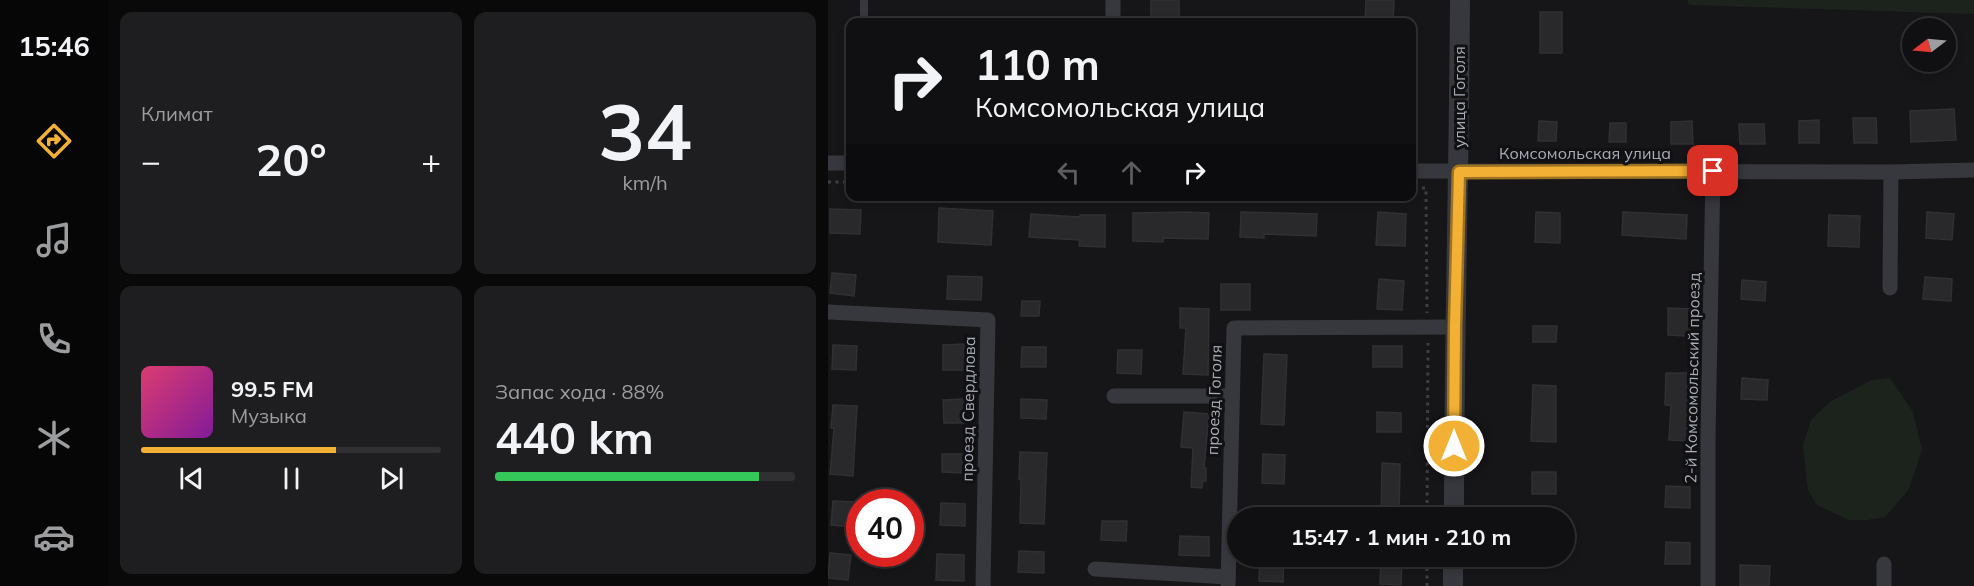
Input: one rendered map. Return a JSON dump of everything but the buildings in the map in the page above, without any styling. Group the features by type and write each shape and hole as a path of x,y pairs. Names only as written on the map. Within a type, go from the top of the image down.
{"street":[{"path":"1113,0 1113,18"},
{"name":"улица Гоголя","path":"1454,507 1460,0"},
{"path":"828,163 846,163"},
{"name":"Комсомольская улица","path":"1416,171 1891,172 1974,170"},
{"name":"2-й Комсомольский проезд","path":"1708,586 1713,171"},
{"path":"1890,288 1891,172"},
{"name":"проезд Свердлова","path":"828,312 988,320 983,586"},
{"name":"проезд Гоголя","path":"1228,581 1234,328 1455,327"},
{"path":"1114,396 1232,396"},
{"path":"1884,564 1884,586"},
{"path":"1453,586 1454,567"},
{"path":"1095,569 1228,581"}],"lane":[{"path":"864,0 864,18"}],"path":[{"path":"828,182 846,182"},
{"path":"1426,188 1427,507"},
{"path":"1427,567 1427,586"}],"shaded area":[{"path":"1687,0 1974,0 1974,14 1689,5"},
{"path":"1890,378 1913,412 1922,450 1909,489 1885,517 1849,520 1817,505 1808,490 1803,446 1811,420 1831,401 1872,380"}],"route":[{"path":"1454,446 1459,172 1713,171"}]}
